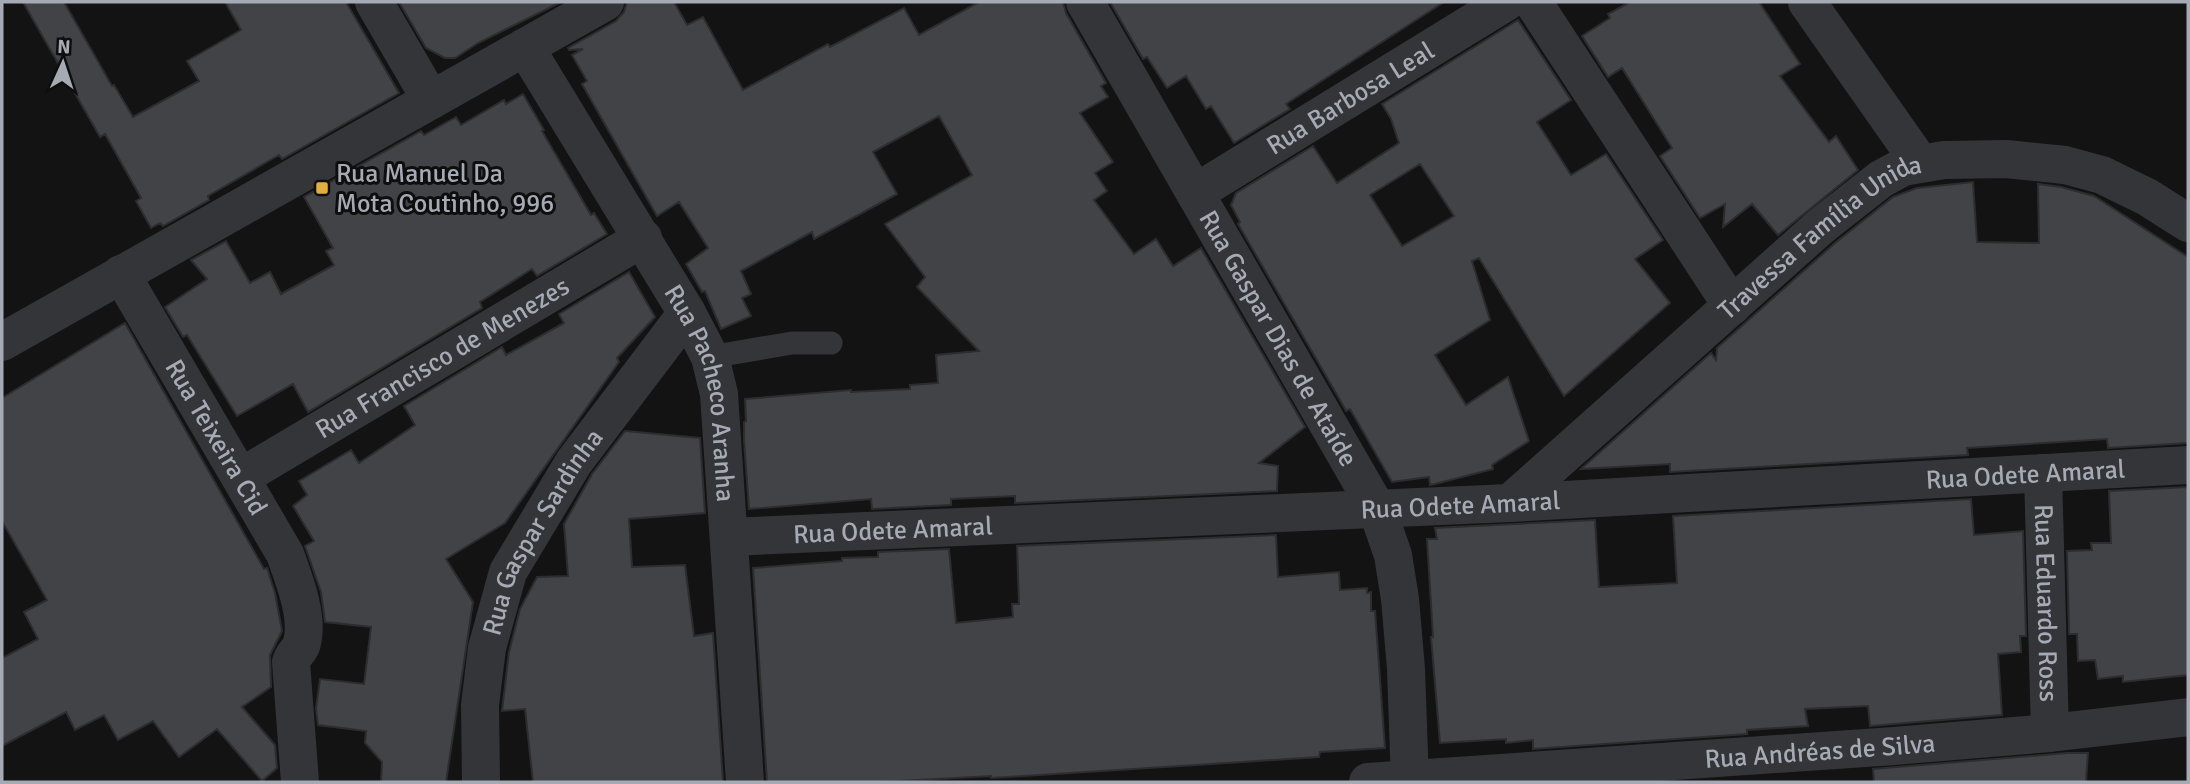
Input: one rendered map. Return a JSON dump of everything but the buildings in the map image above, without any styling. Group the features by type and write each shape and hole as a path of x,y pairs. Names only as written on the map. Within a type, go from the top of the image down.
{"street":[{"path":"374,2 430,100"},
{"path":"2,342 605,2"},
{"name":"Rua Gaspar Dias de Ataíde","path":"1085,2 1377,509 1394,555 1400,599 1406,668 1410,781"},
{"name":"Rua Barbosa Leal","path":"1195,193 1506,2"},
{"path":"1534,2 1732,306"},
{"path":"1807,2 1920,163"},
{"name":"Rua Pacheco Aranha","path":"525,47 643,238 710,357 719,394 745,782"},
{"name":"Travessa Família Unida","path":"1510,503 1821,226 1881,179 1903,167 1944,160 2006,159 2065,165 2102,175 2147,197 2188,223"},
{"name":"Rua Francisco de Menezes","path":"241,477 643,238"},
{"name":"Rua Teixeira Cid","path":"121,274 285,554 296,584 303,640 291,662 300,782"},
{"name":"Rua Gaspar Sardinha","path":"481,782 480,705 487,648 508,572 573,462 687,313"},
{"name":"Rua Odete Amaral","path":"729,537 1510,503 2188,465"},
{"name":"Rua Eduardo Ross","path":"2043,473 2050,733"},
{"name":"Rua Andréas de Silva","path":"1368,782 1894,746 2050,733 2188,717"}],"lane":[{"path":"710,357 792,343 831,343"}],"place":[{"name":"Rua Manuel Da Mota Coutinho, 996","path":"322,188"}]}
